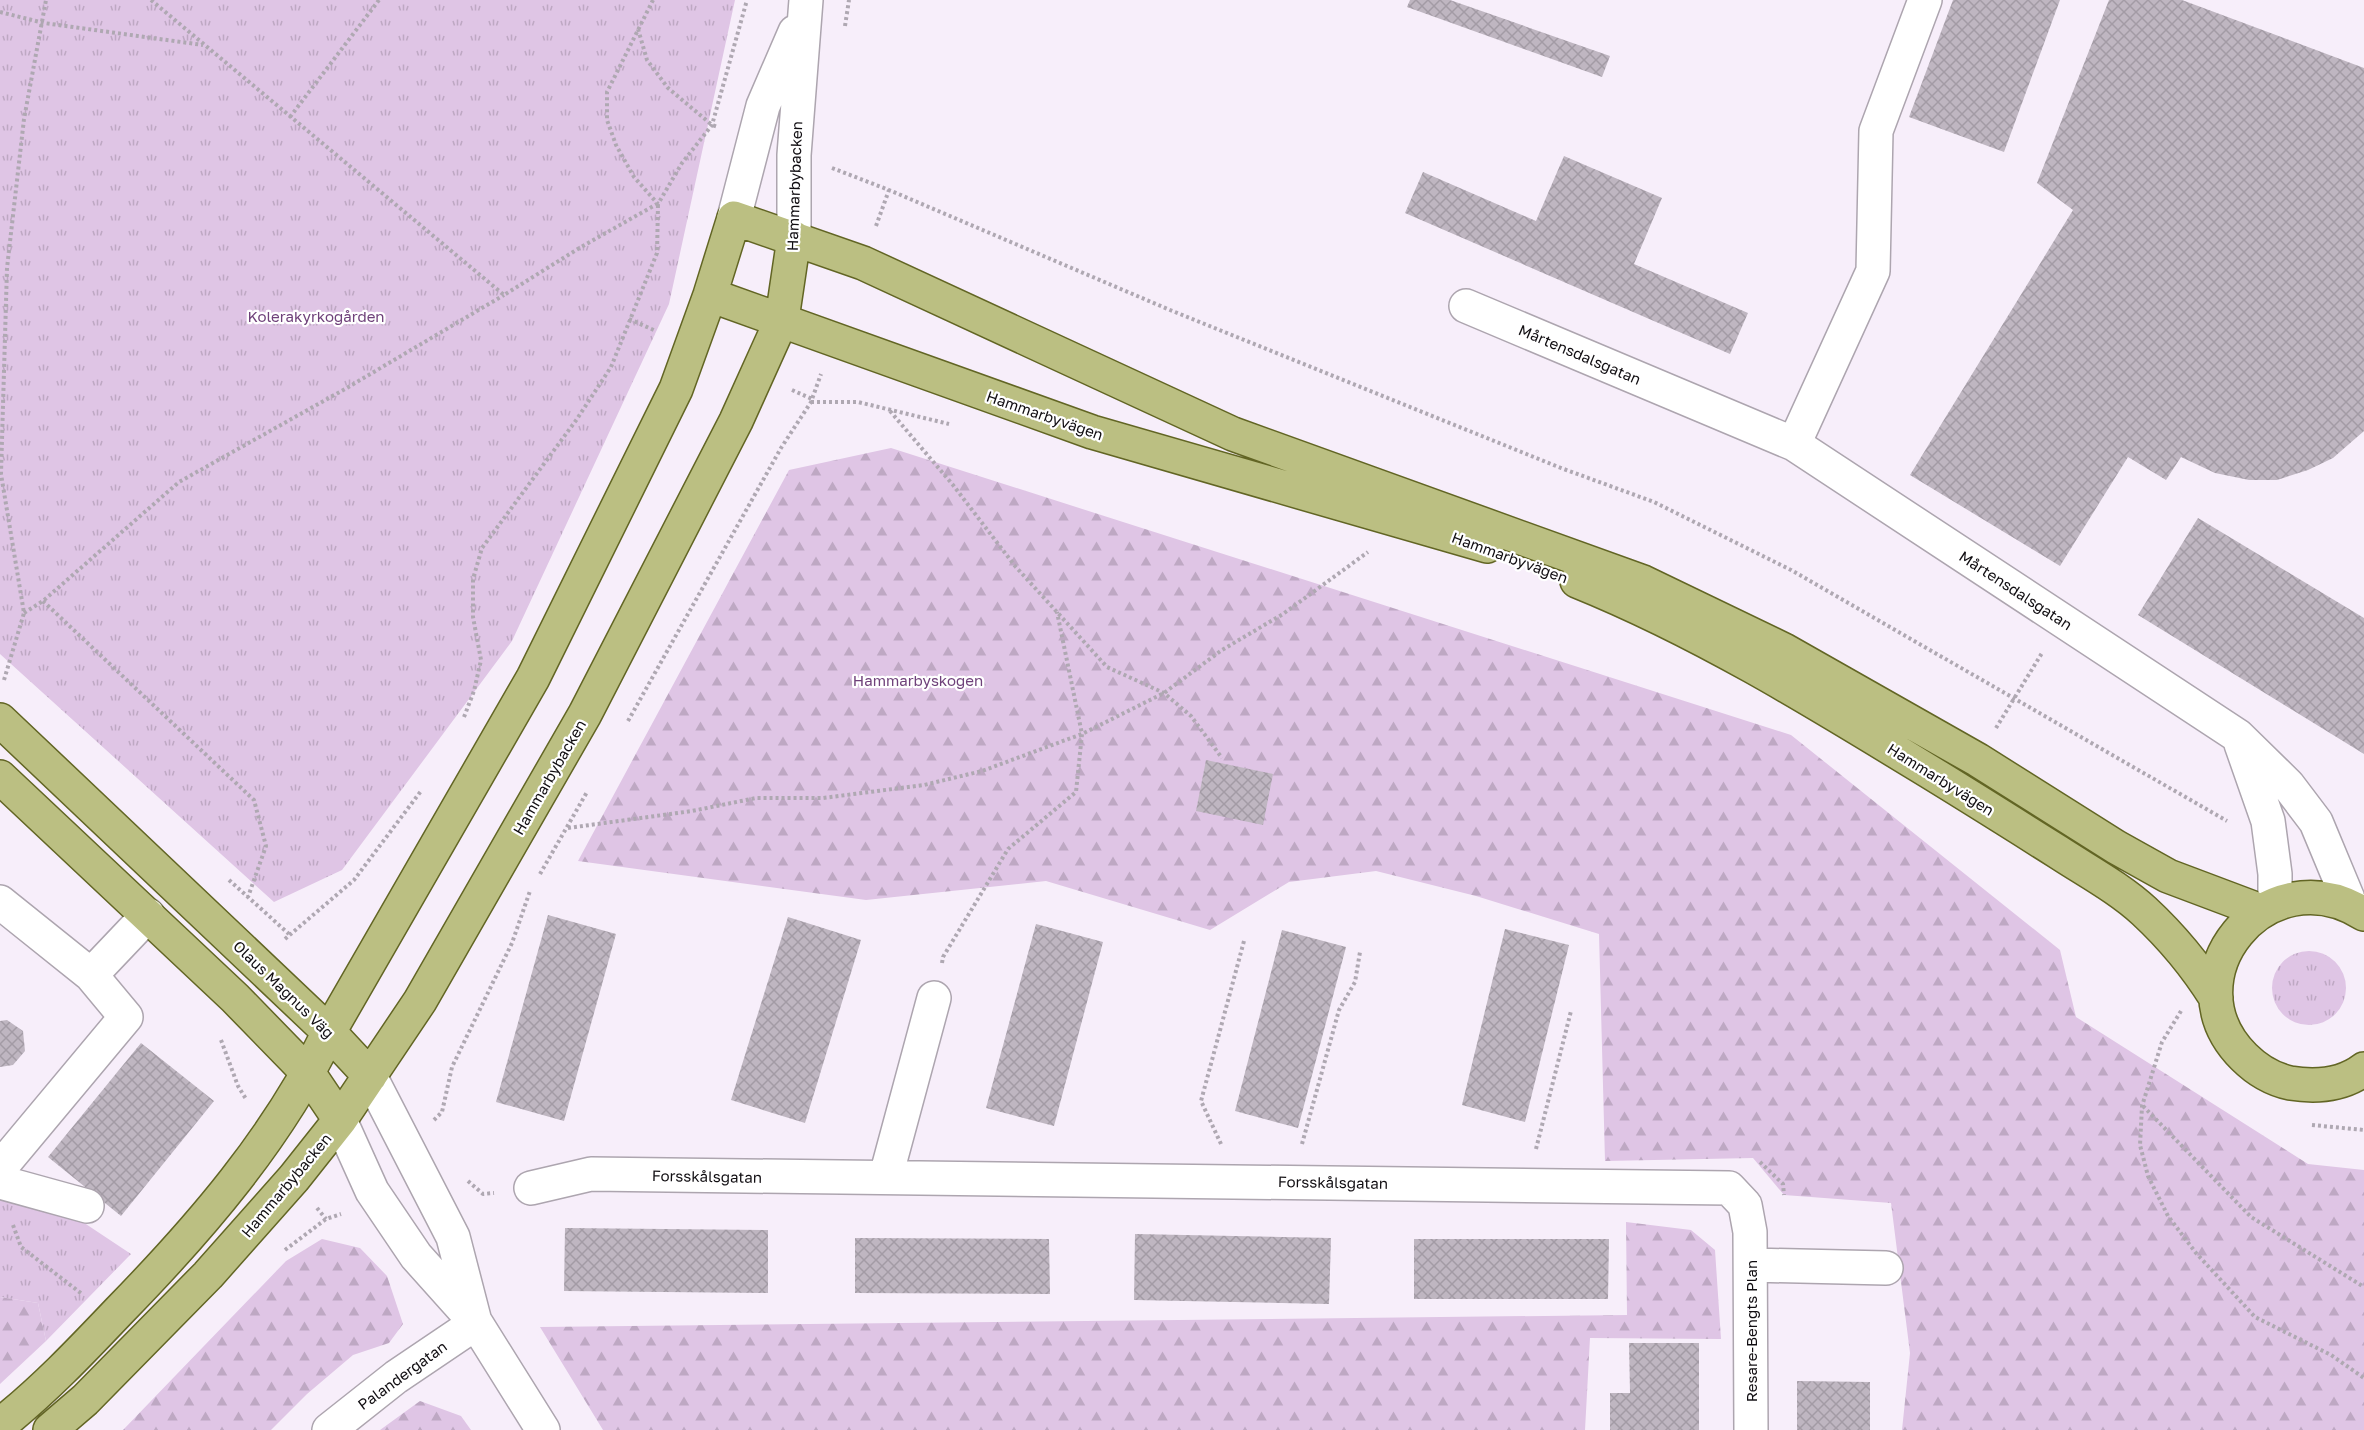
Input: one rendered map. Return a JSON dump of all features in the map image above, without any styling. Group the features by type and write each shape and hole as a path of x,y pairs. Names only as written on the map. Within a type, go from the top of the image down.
{"main road":[{"name":"Hammarbyvägen","path":"734,218 794,238 886,274 1233,434 1643,582 1794,655 1978,760 2116,847 2168,876 2268,907"},
{"name":"Hammarbybacken","path":"0,1425 60,1372 179,1250 266,1139 309,1074 329,1032 533,678 676,389 710,295 734,218"},
{"name":"Hammarbybacken","path":"50,1430 85,1400 208,1275 294,1178 340,1120 420,1000 585,714 736,421 782,319 794,238"},
{"name":"Hammarbyvägen","path":"710,295 1092,432 1494,548 1627,601 1771,675 1960,790 2101,880 2143,910 2179,947 2201,974 2216,998"},
{"name":"Olaus Magnus Väg","path":"0,720 262,967 329,1032 370,1076"},
{"name":"Olaus Magnus Väg","path":"0,777 235,998 309,1074 340,1120"},
{"path":"2268,907 2300,897 2326,898 2358,910"},
{"name":"Hammarbyvägen","path":"2268,907 2241,927 2226,948 2218,972 2216,998 2222,1025 2236,1049 2255,1068 2280,1081 2307,1086 2349,1087 2358,1073 2364,1069"}],"street":[{"path":"1794,444 1874,271 1876,131 1924,0"},
{"name":"Hammarbybacken","path":"734,218 763,106 806,4"},
{"name":"Hammarbybacken","path":"794,238 794,155 806,4"},
{"name":"Mårtensdalsgatan","path":"1466,306 1794,444 2238,736 2288,785 2316,822 2358,910"},
{"path":"2238,736 2268,821 2275,874 2268,907"},
{"path":"0,902 91,975 126,1017 0,1168"},
{"path":"91,975 148,915"},
{"path":"886,1176 934,998"},
{"name":"Olaus Magnus Väg","path":"370,1076 453,1237 476,1323"},
{"name":"Olaus Magnus Väg","path":"340,1120 372,1191 416,1256 476,1323 543,1430"},
{"name":"Forsskålsgatan","path":"531,1188 591,1174 1729,1188 1745,1204 1750,1232"},
{"path":"0,1182 87,1206"},
{"name":"Resare-Bengts Plan","path":"1750,1232 1751,1430"},
{"path":"1750,1265 1886,1268"},
{"name":"Palandergatan","path":"329,1430 396,1377 476,1323"}],"path":[{"path":"4,680 24,613 1,474 7,268 24,119 44,23 46,0"},
{"path":"151,0 504,295"},
{"path":"290,117 379,0"},
{"path":"652,0 607,92 607,120 616,145 634,177 658,204"},
{"path":"462,720 474,691 481,660 473,616 473,579 482,548 577,419 611,367 657,253 658,204 681,163 712,125 747,0"},
{"path":"0,12 44,23 204,45"},
{"path":"638,29 647,60 668,88 712,125 754,139"},
{"path":"794,155 889,189 1170,310 1539,459 1654,502 1791,570 2222,820 2233,823"},
{"path":"24,613 43,602 179,482 345,389 581,247 658,204"},
{"path":"625,726 781,448 811,402 858,402 957,426"},
{"path":"890,410 953,485 1015,566 1107,667 1164,693 1191,716 1222,758"},
{"path":"567,828 692,811 756,798 822,798 924,784 982,771 1082,734 1164,693 1222,650 1283,614 1376,547"},
{"path":"43,602 254,800 266,846 248,897"},
{"path":"934,998 943,957 1008,849 1076,792 1082,734 1057,611"},
{"path":"2013,699 2043,651"},
{"path":"262,967 289,934 354,880 424,786"},
{"path":"407,1149 442,1112 452,1067 512,943 530,890 590,787"},
{"path":"1223,1150 1201,1101 1244,941"},
{"path":"1301,1150 1339,1010 1355,982 1360,952"},
{"path":"235,998 214,1023 238,1086 251,1106"},
{"path":"2176,1000 2186,1021"},
{"path":"2181,1011 2162,1042 2142,1106 2140,1145 2148,1176 2168,1216 2196,1253 2255,1317 2331,1355 2364,1377"},
{"path":"2142,1106 2251,1217 2364,1287"},
{"path":"2310,1124 2364,1130"},
{"path":"461,1174 483,1194 531,1188"},
{"path":"12,1223 21,1247 83,1295"}],"green space":[{"name":"Kolerakyrkogården","path":"0,0 735,0 669,304 512,641 342,870 274,902 0,654"},
{"name":"Hammarbyskogen","path":"891,448 1791,735 2060,950 2076,1017 2308,1164 2364,1170 2364,1430 1902,1430 1910,1353 1891,1203 1784,1195 1753,1158 1605,1161 1599,934 1476,896 1376,871 1289,882 1210,930 1046,881 866,900 578,861 789,470"},
{"path":"2309,951 2330,957 2340,967 2346,988 2340,1009 2330,1019 2309,1025 2288,1019 2278,1009 2272,988 2278,967 2288,957"},
{"path":"0,1167 131,1254 46,1341 38,1303 0,1297"},
{"path":"1626,1222 1691,1230 1715,1250 1721,1339 1590,1338 1585,1430 603,1430 540,1327 1627,1315"},
{"path":"322,1239 360,1248 387,1276 403,1324 389,1343 353,1355 307,1394 271,1430 123,1430 286,1261"},
{"path":"0,1297 38,1303 46,1341 0,1384"},
{"path":"420,1401 461,1416 471,1430 380,1430"}],"building":[{"path":"1410,0 1450,0 1610,56 1602,77 1407,7"},
{"path":"1953,0 2060,0 2004,152 1909,117"},
{"path":"2109,0 2182,0 2364,68 2364,431 2333,458 2308,470 2277,480 2249,480 2215,473 2181,457 2166,480 2128,457 2060,566 1910,475 2073,210 2037,183"},
{"path":"1564,156 1662,198 1634,264 1748,313 1730,354 1405,213 1423,172 1536,221"},
{"path":"2198,518 2364,618 2364,754 2138,615"},
{"path":"1206,760 1273,774 1263,825 1196,811"},
{"path":"548,915 616,934 564,1121 496,1102"},
{"path":"788,917 861,940 805,1123 731,1100"},
{"path":"1036,924 1103,942 1054,1126 986,1108"},
{"path":"1505,929 1569,945 1525,1122 1462,1105"},
{"path":"1282,930 1346,947 1298,1128 1235,1111"},
{"path":"7,1020 23,1031 25,1051 13,1065 0,1067 0,1021"},
{"path":"141,1043 214,1101 121,1216 48,1157"},
{"path":"565,1228 768,1230 768,1293 564,1291"},
{"path":"1135,1234 1331,1238 1329,1304 1134,1300"},
{"path":"855,1238 1049,1239 1050,1294 855,1293"},
{"path":"1414,1239 1609,1239 1608,1299 1414,1299"},
{"path":"1629,1343 1699,1343 1699,1430 1610,1430 1610,1393 1630,1393"},
{"path":"1797,1381 1870,1382 1870,1430 1797,1430"}]}
